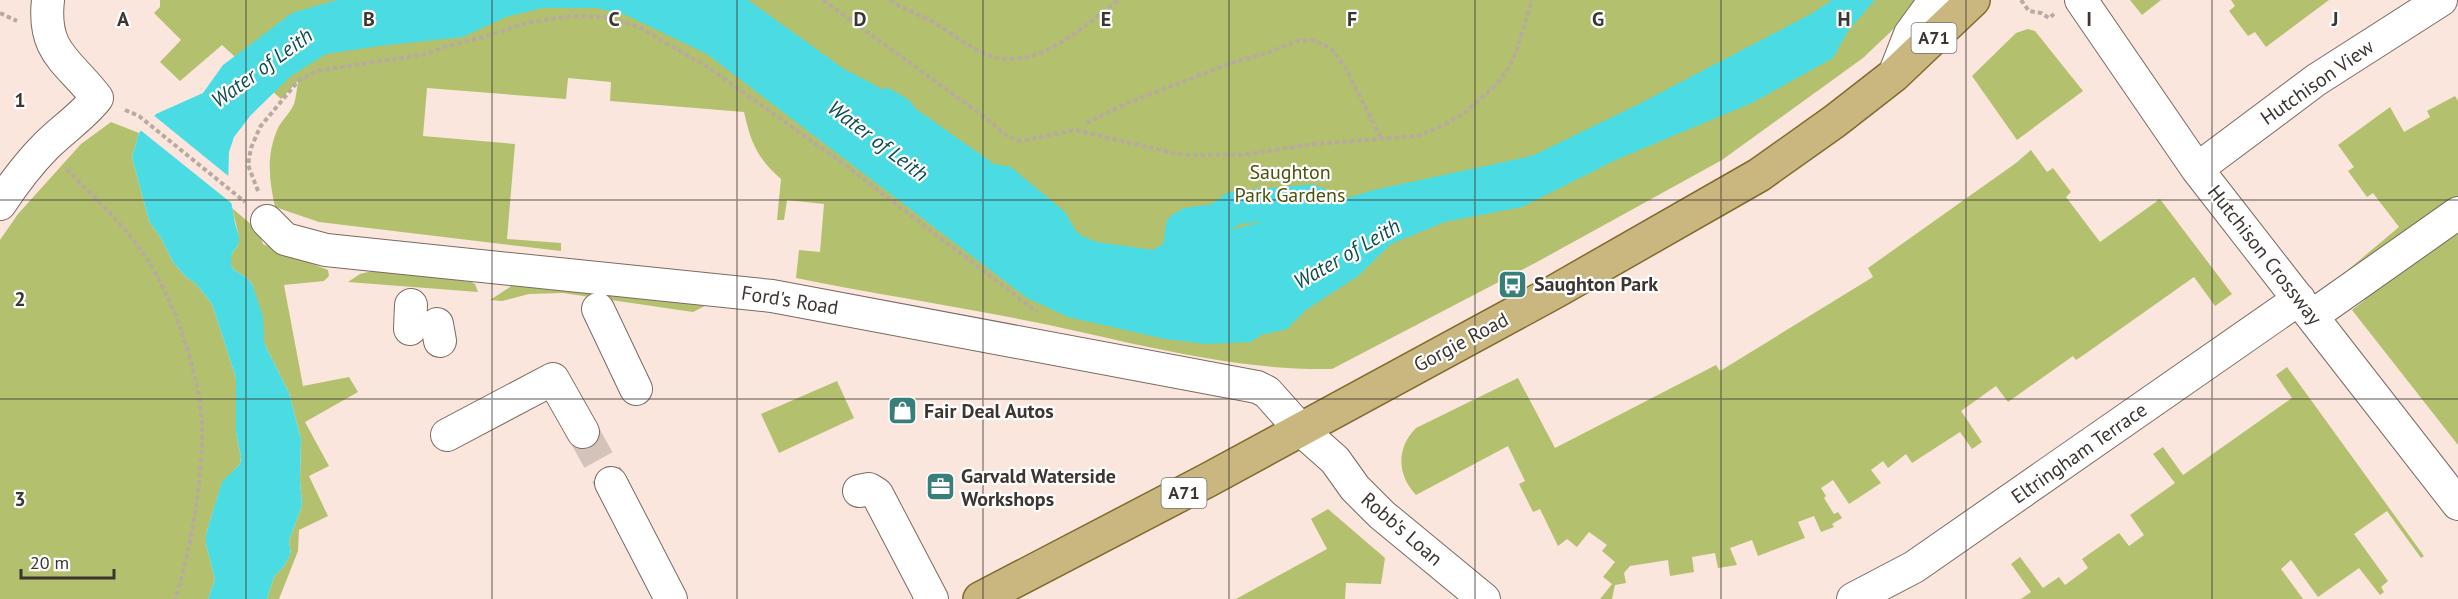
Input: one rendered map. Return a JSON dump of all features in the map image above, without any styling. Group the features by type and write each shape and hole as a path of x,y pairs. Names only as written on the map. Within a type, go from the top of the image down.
{"main road":[{"name":"Gorgie Road","path":"988,597 1556,291 1759,175 1835,121 1894,75 1973,0"}],"street":[{"path":"0,204 22,173 46,146 88,110 97,98 85,82 62,60 55,49 46,21 48,0"},
{"path":"1894,75 1910,34 1935,0"},
{"name":"Hutchison View","path":"2197,169 2316,80 2441,0"},
{"name":"Hutchison Crossway","path":"2069,6 2458,504"},
{"name":"Ford's Road","path":"258,213 285,239 326,250 772,296 1223,379 1257,387 1267,392 1300,429"},
{"name":"Eltringham Terrace","path":"1853,599 1914,567 2306,307 2458,213"},
{"path":"598,309 623,362"},
{"path":"447,435 554,379 583,432"},
{"name":"Robb's Loan","path":"1300,429 1335,460 1355,488 1382,515 1484,599"},
{"path":"611,483 671,599"},
{"path":"860,491 869,489 877,494 932,599"}],"path":[{"path":"824,0 1008,137 1021,141 1076,130 1183,155 1242,155 1314,144 1419,136 1442,126 1479,102 1508,69 1516,52 1532,0"},
{"path":"890,0 936,23 993,57 1010,59 1050,49 1119,0"},
{"path":"2021,0 2029,11 2042,13 2049,18 2069,6"},
{"path":"139,116 258,213 271,211 267,199 256,189 252,178 248,165 251,148 260,128 290,88 299,80 317,71 426,54 530,22 572,16 604,17 637,26 709,68 844,164 1036,312 1046,315"},
{"path":"1086,123 1130,102 1230,63 1267,53 1297,41 1312,40 1331,48 1345,67 1382,140"},
{"path":"46,146 136,242 156,275 175,316 187,352 200,398 201,457 189,541 175,599"}],"green space":[{"name":"Saughton Park Gardens","path":"160,0 1924,0 1863,58 1722,160 1537,262 1332,369 1257,365 1182,354 1004,316 796,278 799,250 820,252 824,204 787,200 784,220 777,220 781,179 766,164 756,149 744,112 610,101 611,82 568,78 566,99 427,88 423,136 515,144 507,239 561,243 561,251 319,222 275,207 271,187 270,157 274,138 294,104 298,81 281,99 222,45 180,81 160,62 181,40 154,13 160,7"},
{"path":"2130,0 2161,0 2142,15"},
{"path":"2231,0 2329,0 2266,47 2255,32 2248,36 2229,11 2235,6"},
{"path":"2028,29 2035,31 2083,91 2017,140 1972,76 2016,33"},
{"path":"2455,96 2458,101 2458,445 2352,310 2365,300 2343,274 2399,227 2373,193 2367,197 2348,171 2354,167 2338,145 2390,107 2404,132 2430,117 2427,111"},
{"path":"111,122 139,133 132,157 149,221 173,262 185,276 196,284 212,304 236,378 236,432 241,457 240,464 222,483 206,534 206,544 215,579 208,599 0,599 0,240 18,214 81,144"},
{"path":"2031,150 2047,172 2053,168 2071,192 2066,197 2100,242 2160,199 2232,294 2215,306 2194,277 2085,354 2076,360 2073,356 2008,402 1996,386 1961,411 1982,442 1972,449 1960,432 1912,463 1906,454 1888,468 1883,461 1871,470 1881,483 1849,504 1833,480 1821,488 1834,514 1838,512 1842,518 1832,524 1834,527 1821,532 1814,516 1798,522 1805,538 1758,556 1752,540 1730,548 1737,565 1718,568 1715,553 1692,557 1694,572 1670,576 1668,560 1630,566 1624,573 1626,583 1615,585 1612,599 1600,599 1612,584 1603,577 1615,562 1602,551 1607,545 1589,532 1577,547 1567,539 1558,546 1540,509 1533,512 1519,484 1525,481 1508,446 1416,495 1405,479 1401,462 1402,453 1409,436 1416,428 1518,378 1555,448 1716,365 1720,371 1873,277 1868,268"},
{"path":"232,208 259,231 263,244 328,270 329,276 324,281 284,285 303,386 349,377 358,392 305,422 329,466 309,476 328,516 299,530 298,551 279,599 267,599 274,577 291,554 289,541 302,505 301,439 289,393 264,343 253,286 247,278 233,269 231,264 231,256 239,243"},
{"path":"376,270 471,282 475,284 478,292 348,282 360,274"},
{"path":"513,285 711,303 693,312 563,293 529,294 502,301 490,300"},
{"path":"2287,367 2424,556 2421,558 2387,511 2354,534 2388,581 2381,587 2384,592 2380,595 2359,568 2318,597 2291,560 2281,569 2303,599 2021,599 2031,592 2011,564 2020,557 2043,588 2059,577 2065,585 2088,568 2082,559 2119,533 2129,546 2144,535 2130,515 2175,483 2153,454 2163,447 2183,475 2292,398 2276,375"},
{"path":"837,381 854,418 779,453 761,414"},
{"path":"1328,509 1385,558 1381,584 1346,583 1345,599 1236,599 1327,549 1311,519"}],"water":[{"name":"Water of Leith","path":"337,0 748,0 844,69 884,90 887,87 909,100 916,109 994,164 1011,167 1065,212 1076,231 1082,236 1097,242 1153,250 1180,234 1222,228 1225,231 1234,230 1284,216 1308,215 1323,199 1321,195 1325,193 1347,198 1374,190 1532,156 1637,105 1813,13 1832,0 1875,0 1848,31 1833,58 1752,103 1618,159 1522,207 1445,222 1391,244 1358,276 1306,310 1287,329 1261,335 1251,342 1207,344 1165,339 1068,317 1027,298 707,54 626,15 597,8 543,8 506,17 463,37 326,54 291,76 251,115 234,137 229,152 228,184 239,236 239,243 231,256 231,264 233,269 247,278 253,286 263,317 264,343 289,393 301,439 302,505 289,541 291,554 274,577 267,599 208,599 215,579 206,544 206,534 222,482 240,464 241,457 236,432 236,378 212,304 196,284 185,276 173,262 149,221 132,157 139,133 156,114 203,93 223,65 292,13"}],"pier":[{"path":"152,114 232,179 235,206 139,129"}],"waterway":[{"name":"Water of Leith","path":"1175,280 1182,228 1189,224 1218,220 1234,208 1311,201 1341,213 1352,231"}],"tunnel":[{"path":"583,432 611,483"}],"place":[{"name":"Saughton Park","path":"1513,284"},
{"name":"Fair Deal Autos","path":"903,411"},
{"name":"Garvald Waterside Workshops","path":"940,487"}]}
